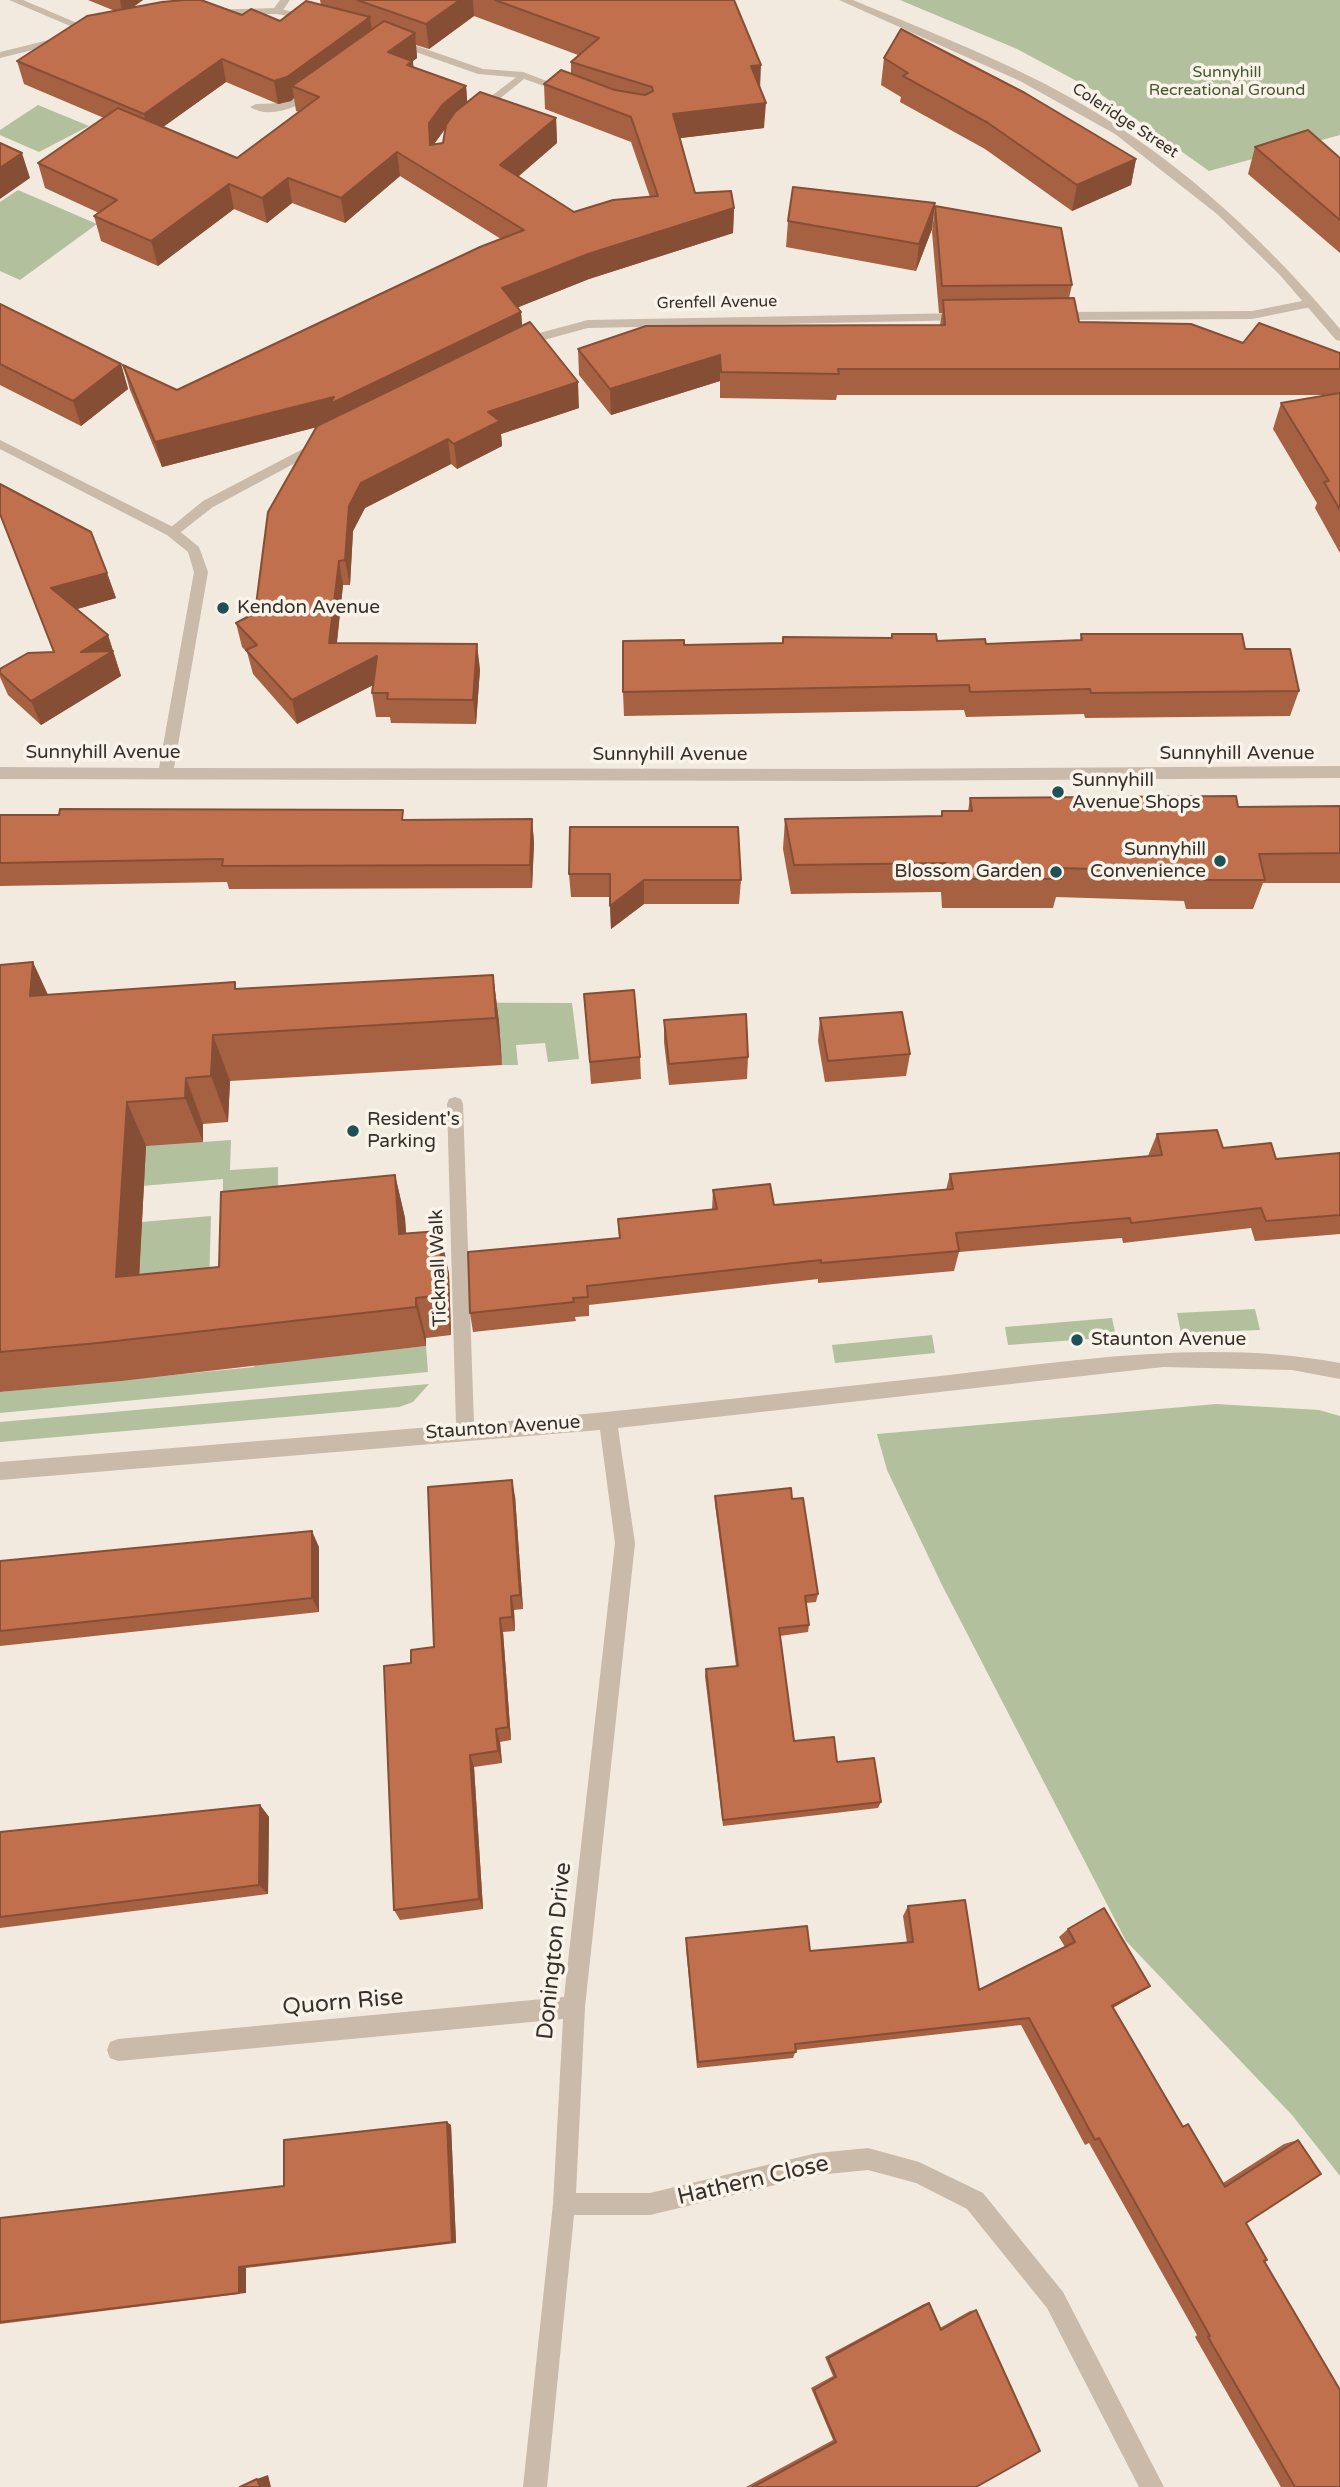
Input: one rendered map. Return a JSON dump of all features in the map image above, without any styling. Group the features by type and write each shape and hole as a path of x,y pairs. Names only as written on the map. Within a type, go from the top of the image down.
{"street":[{"path":"0,55 99,31 14,0"},
{"path":"277,11 285,0"},
{"name":"Coleridge Street","path":"844,0 1031,82 1138,145 1247,233 1340,337"},
{"path":"191,14 277,11 322,19"},
{"path":"380,40 482,72 523,75 584,97"},
{"path":"471,117 523,75"},
{"path":"256,107 277,111 296,105 326,83"},
{"path":"1037,317 1252,315 1312,303"},
{"name":"Grenfell Avenue","path":"511,350 536,338 587,324 982,317"},
{"path":"172,532 208,504 336,436"},
{"path":"0,444 172,532 194,550 201,572 166,772"},
{"name":"Sunnyhill Avenue","path":"0,773 844,775 1340,772"},
{"name":"Ticknall Walk","path":"455,1104 465,1430"},
{"name":"Staunton Avenue","path":"0,1471 465,1430 608,1421 1163,1359 1292,1362 1340,1371"},
{"name":"Donington Drive","path":"535,2487 564,2204 574,2007 625,1543 608,1421"},
{"name":"Quorn Rise","path":"118,2050 574,2007"},
{"name":"Hathern Close","path":"564,2204 650,2204 817,2164 868,2159 919,2173 975,2201 1055,2300 1152,2487"}],"green space":[{"name":"Sunnyhill Recreational Ground","path":"900,0 1340,0 1340,135 1209,171 1099,93 1017,49"},
{"path":"38,105 89,126 39,152 0,135 0,130"},
{"path":"18,190 97,224 20,280 0,271 0,202"},
{"path":"70,1001 572,1003 579,1059 548,1062 545,1043 516,1045 518,1065 502,1065 498,1022"},
{"path":"104,1112 203,1142 231,1140 230,1170 278,1167 278,1202 223,1206 223,1179 142,1186"},
{"path":"211,1216 209,1287 138,1293 141,1222"},
{"path":"1255,1309 1260,1330 1181,1333 1177,1313"},
{"path":"1112,1318 1116,1337 1008,1345 1005,1327"},
{"path":"932,1335 935,1353 835,1363 832,1345"},
{"path":"426,1346 428,1372 0,1413 0,1392 254,1367 255,1364"},
{"path":"429,1384 413,1402 399,1407 0,1442 0,1422"},
{"path":"1216,1404 1319,1410 1340,1416 1340,2176 1292,2115 1126,1941 942,1585 887,1470 877,1434"}],"building":[{"path":"184,0 201,0 242,15 251,9 280,21 306,1 370,17 287,77 274,81 222,59 144,114 17,61 87,16"},
{"path":"357,0 460,0 426,24"},
{"path":"495,0 734,0 761,65 751,66 766,103 673,114 695,193 731,191 734,208 588,254 502,288 521,312 330,404 334,397 155,442 123,365 177,390 480,247 524,230 397,152 341,198 288,178 262,198 229,184 151,241 94,216 117,200 38,163 118,108 237,158 319,97 292,86 384,21 415,33 388,52 412,61 407,65 466,86 443,104 429,123 430,145 443,143 446,125 455,112 480,92 556,118 500,165 574,212 613,200 658,196 631,117 544,84 561,70 615,90 645,95 653,91 652,87 571,62 599,38"},
{"path":"901,29 1025,93 1136,159 1077,185 988,123 903,76 908,73 884,58"},
{"path":"1308,130 1340,158 1340,220 1255,147"},
{"path":"0,143 22,153 0,168"},
{"path":"793,187 935,203 919,244 788,221"},
{"path":"935,206 1061,228 1072,285 942,286"},
{"path":"1074,298 1079,322 1191,324 1243,343 1259,323 1340,353 1340,369 838,369 839,374 721,372 720,355 610,389 578,349 646,326 945,325 943,300"},
{"path":"0,304 121,364 73,401 0,364"},
{"path":"530,322 578,382 488,412 500,421 454,444 448,439 361,483 349,506 345,560 339,561 329,643 477,644 473,700 387,699 388,693 372,693 377,656 292,700 246,650 257,645 236,623 255,613 268,512 317,426"},
{"path":"1340,393 1340,510 1324,482 1329,481 1281,403"},
{"path":"0,484 91,532 107,573 51,588 108,635 81,652 113,651 31,701 0,673 0,669 28,653 54,652 0,514"},
{"path":"892,634 936,634 937,641 985,639 986,644 1082,640 1081,634 1242,634 1245,649 1290,649 1299,691 1091,693 1090,689 970,692 969,685 623,692 623,641 684,640 684,645 783,643 783,637 892,638"},
{"path":"1236,796 1238,807 1340,806 1340,853 1259,854 1265,880 1196,880 1195,872 1060,868 1061,879 948,879 946,863 794,865 785,819 942,816 942,811 972,811 970,798"},
{"path":"60,809 403,810 402,820 532,819 530,865 222,866 223,859 0,863 0,815 59,815"},
{"path":"570,827 738,827 741,880 644,880 610,906 610,874 569,874"},
{"path":"33,962 30,996 235,982 235,989 493,975 496,1018 213,1035 211,1076 186,1078 185,1098 127,1102 116,1277 219,1267 221,1192 395,1175 399,1234 440,1231 442,1295 416,1298 416,1307 0,1352 0,965"},
{"path":"634,990 640,1057 590,1062 584,994"},
{"path":"902,1012 910,1054 828,1061 820,1018"},
{"path":"746,1014 748,1057 669,1064 664,1020"},
{"path":"1217,1130 1223,1148 1271,1143 1276,1159 1340,1153 1340,1215 1266,1221 1261,1208 1131,1223 1130,1218 956,1233 959,1251 821,1263 821,1260 587,1286 588,1297 573,1298 574,1302 470,1313 468,1252 620,1238 618,1219 717,1209 713,1190 770,1184 774,1205 953,1189 950,1174 1162,1155 1157,1134"},
{"path":"512,1480 520,1595 511,1596 512,1617 500,1618 508,1727 496,1729 498,1751 470,1755 479,1899 394,1910 384,1666 411,1663 411,1650 434,1647 428,1487"},
{"path":"791,1488 792,1499 803,1498 818,1594 805,1596 809,1625 779,1628 794,1741 834,1737 837,1762 874,1758 881,1802 723,1820 706,1669 738,1666 715,1496"},
{"path":"312,1531 312,1598 0,1631 0,1561"},
{"path":"260,1805 259,1885 0,1917 0,1832"},
{"path":"965,1900 979,1990 1075,1942 1068,1929 1104,1908 1150,1986 1112,2006 1183,2127 1188,2124 1225,2187 1298,2140 1321,2174 1246,2223 1267,2260 1264,2261 1340,2390 1340,2487 1295,2487 1208,2337 1210,2336 1099,2138 1095,2140 1029,2018 795,2044 796,2052 698,2062 686,1938 807,1926 810,1951 913,1942 908,1906"},
{"path":"447,2122 452,2242 239,2267 239,2293 0,2322 0,2218 284,2186 284,2140"},
{"path":"929,2303 941,2330 976,2310 1040,2451 976,2487 753,2487 836,2442 814,2390 836,2377 828,2358"},
{"path":"257,2479 260,2487 240,2487"}],"place":[{"name":"Kendon Avenue","path":"223,608"},
{"name":"Sunnyhill Avenue Shops","path":"1058,792"},
{"name":"Sunnyhill Convenience","path":"1220,861"},
{"name":"Blossom Garden","path":"1056,872"},
{"name":"Resident's Parking","path":"353,1131"},
{"name":"Staunton Avenue","path":"1077,1340"}]}
